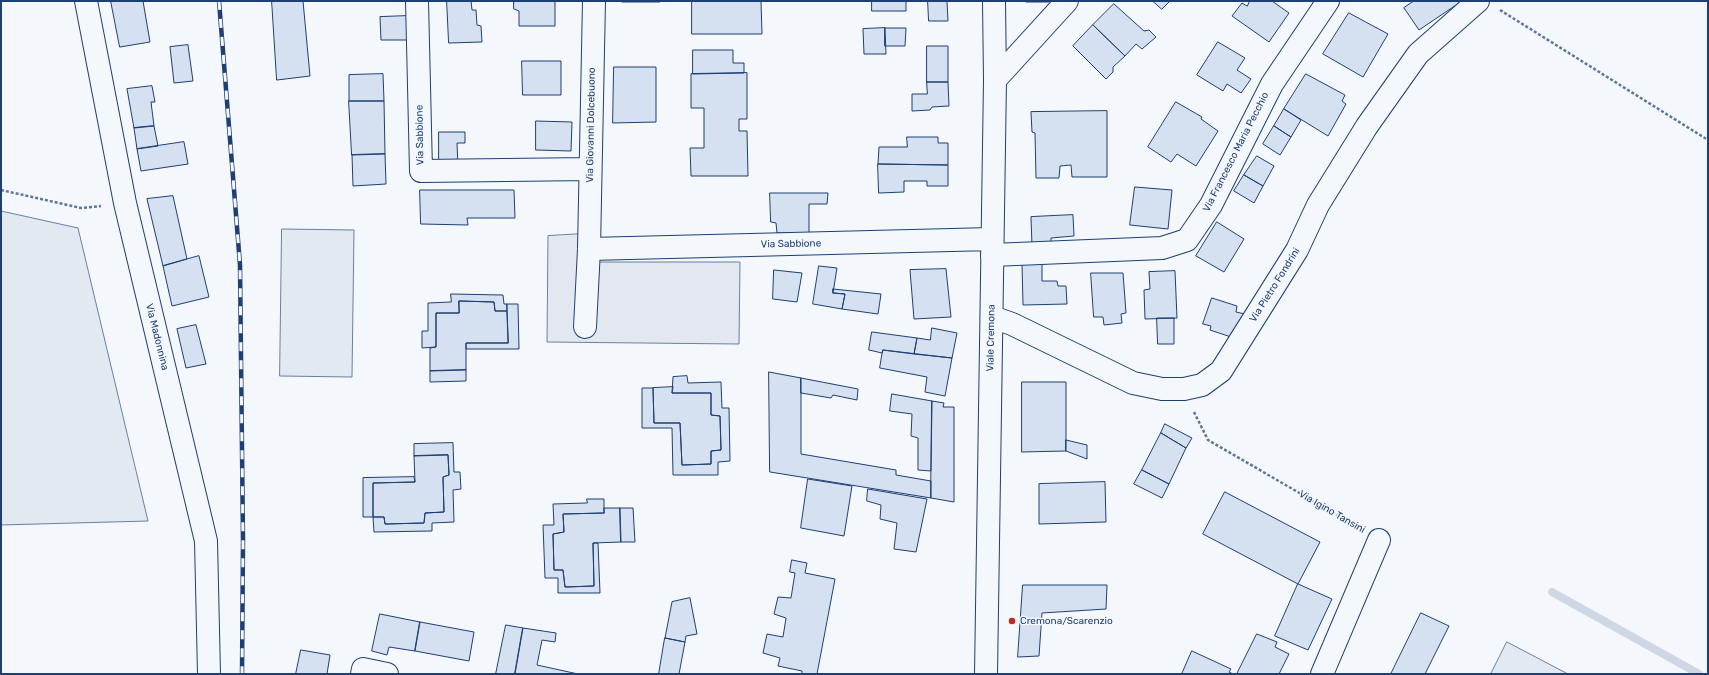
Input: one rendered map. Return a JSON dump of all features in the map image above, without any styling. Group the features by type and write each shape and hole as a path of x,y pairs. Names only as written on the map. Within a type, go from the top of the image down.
{"street":[{"name":"Via Madonnina","path":"86,1 125,203 206,541 209,674"},
{"name":"Via Sabbione","path":"417,1 421,171 590,169"},
{"name":"Via Giovanni Dolcebuono","path":"585,326 589,249 594,1"},
{"name":"Viale Cremona","path":"986,674 995,80 994,1"},
{"path":"995,80 1067,1"},
{"name":"Via Francesco Maria Pecchio","path":"992,247 1162,248 1187,240 1211,205 1272,84 1328,1"},
{"name":"Via Pietro Fondrini","path":"992,317 1012,324 1133,383 1162,389 1184,389 1202,385 1221,371 1297,250 1318,205 1367,126 1418,54 1478,1"},
{"name":"Via Sabbione","path":"589,249 992,247"},
{"path":"1322,674 1379,540"},
{"path":"362,671 387,674"}],"path":[{"path":"1499,9 1708,140"},
{"path":"1,190 81,208 125,203"},
{"name":"Via Igino Tansini","path":"1184,389 1208,440 1379,540"}],"shaded area":[{"path":"1,211 78,228 148,521 1,525"},
{"path":"282,229 354,230 352,377 280,376"},
{"path":"582,234 583,262 740,262 739,344 547,342 548,236"},
{"path":"1507,642 1568,674 1491,674"}],"building":[{"path":"111,1 143,1 150,42 120,47"},
{"path":"272,1 303,1 310,76 277,80"},
{"path":"447,1 471,1 472,10 476,10 477,25 481,26 482,42 449,43"},
{"path":"514,1 555,1 555,26 519,26 519,11 514,9"},
{"path":"660,1 660,2 622,2"},
{"path":"692,1 761,1 762,34 692,34"},
{"path":"872,1 906,1 906,11 872,11"},
{"path":"928,1 947,1 948,21 929,21"},
{"path":"1049,1 1049,2 1026,2"},
{"path":"1153,1 1170,1 1162,9"},
{"path":"1250,1 1272,1 1289,13 1269,42 1232,16 1242,3 1247,6"},
{"path":"1414,1 1458,1 1459,3 1419,30 1404,8"},
{"path":"1114,4 1144,31 1149,30 1156,37 1142,49 1136,44 1125,56 1093,25"},
{"path":"1349,13 1388,34 1363,77 1323,54"},
{"path":"407,16 407,40 381,40 380,17"},
{"path":"1093,25 1125,56 1113,67 1113,72 1106,79 1073,46"},
{"path":"885,28 886,54 864,54 863,29"},
{"path":"885,28 906,28 905,46 885,46"},
{"path":"1218,42 1245,58 1237,70 1251,79 1241,93 1227,84 1223,91 1197,75"},
{"path":"188,45 193,81 174,83 170,47"},
{"path":"927,46 948,46 948,82 927,82"},
{"path":"693,50 733,50 733,63 744,63 744,73 693,74"},
{"path":"522,61 561,61 561,95 523,95"},
{"path":"614,67 656,67 656,122 613,123"},
{"path":"747,73 747,119 739,119 739,131 747,131 748,176 691,176 690,148 704,148 704,108 691,108 691,74"},
{"path":"383,74 384,101 349,101 349,75"},
{"path":"1306,74 1345,95 1342,101 1346,104 1328,136 1284,109"},
{"path":"927,82 948,82 949,106 932,107 930,110 912,111 912,94 927,94"},
{"path":"152,86 155,102 151,102 154,126 134,128 127,89"},
{"path":"349,101 384,101 385,154 352,155"},
{"path":"1176,102 1202,117 1201,119 1218,131 1196,166 1177,154 1171,162 1148,147"},
{"path":"1284,109 1301,120 1291,137 1274,126"},
{"path":"1107,111 1107,177 1072,177 1071,165 1060,166 1059,178 1036,178 1035,133 1032,132 1031,112"},
{"path":"536,121 572,122 571,151 536,150"},
{"path":"154,126 158,146 137,149 134,128"},
{"path":"1274,126 1291,137 1280,155 1263,144"},
{"path":"439,132 465,132 465,143 457,143 458,167 439,167"},
{"path":"907,137 938,137 938,143 948,143 948,165 878,164 879,147 907,147"},
{"path":"184,142 188,164 141,171 137,149"},
{"path":"385,154 386,184 353,186 352,155"},
{"path":"1257,156 1274,166 1263,186 1244,175"},
{"path":"878,164 948,165 948,186 927,186 927,181 904,181 904,192 879,193"},
{"path":"1244,175 1263,186 1254,203 1234,191"},
{"path":"1135,187 1172,190 1168,229 1130,225"},
{"path":"420,190 514,190 515,218 467,218 468,225 421,224"},
{"path":"770,193 828,193 827,204 809,204 809,233 777,233 776,223 771,222"},
{"path":"173,196 187,259 163,266 147,199"},
{"path":"1073,215 1074,236 1051,238 1051,246 1032,246 1031,217"},
{"path":"1217,222 1244,239 1224,272 1196,256"},
{"path":"199,256 209,297 172,306 163,266"},
{"path":"1042,263 1042,281 1057,281 1058,286 1066,286 1067,304 1023,305 1022,264"},
{"path":"819,266 837,268 833,293 845,294 842,309 813,304"},
{"path":"946,269 951,317 914,319 910,270"},
{"path":"774,270 802,273 797,302 773,299"},
{"path":"1175,271 1177,318 1145,319 1144,290 1150,289 1149,272"},
{"path":"1091,273 1123,273 1126,313 1121,314 1122,323 1104,325 1103,317 1094,317"},
{"path":"833,289 881,294 878,314 842,309 845,294 833,293"},
{"path":"451,294 503,295 504,304 507,304 507,311 495,311 494,302 459,301 459,313 436,313 436,347 422,348 422,331 428,331 428,303 451,302"},
{"path":"1212,298 1237,306 1236,312 1245,314 1237,339 1210,330 1211,326 1203,324"},
{"path":"459,301 494,302 495,311 507,311 508,343 466,343 466,370 430,371 430,348 436,347 436,313 459,313"},
{"path":"507,304 518,304 519,349 466,349 466,343 508,343"},
{"path":"1157,318 1174,318 1174,344 1158,344"},
{"path":"196,325 206,364 186,368 177,329"},
{"path":"932,328 957,333 952,358 914,354 917,338 930,340"},
{"path":"872,332 917,338 914,354 883,350 882,353 869,350"},
{"path":"883,350 952,358 945,396 925,392 927,377 880,368"},
{"path":"466,370 466,381 430,382 430,371"},
{"path":"769,372 801,378 801,454 896,470 896,475 931,481 931,498 770,472"},
{"path":"687,376 688,383 721,382 722,408 729,408 730,461 718,462 718,475 673,475 672,428 642,428 642,388 653,388 654,423 680,423 682,465 711,464 711,451 721,450 720,416 711,415 711,393 672,393 673,377"},
{"path":"801,378 858,389 857,400 833,395 831,398 801,393"},
{"path":"1022,382 1066,382 1066,451 1022,452"},
{"path":"673,387 672,393 711,393 711,415 720,416 721,450 711,451 711,464 682,465 680,423 654,423 653,388"},
{"path":"892,394 932,401 931,471 918,470 918,438 911,436 912,414 890,411"},
{"path":"932,401 944,403 943,407 954,407 954,502 931,498"},
{"path":"1165,424 1192,438 1186,448 1161,433"},
{"path":"1161,433 1186,448 1169,484 1142,470"},
{"path":"1066,440 1087,445 1087,459 1066,451"},
{"path":"453,443 454,472 460,472 461,489 453,490 454,522 432,523 432,531 374,532 373,517 384,517 385,524 424,523 425,513 444,512 443,477 449,475 448,455 414,456 414,444"},
{"path":"448,455 449,475 443,477 444,512 425,513 424,523 385,524 384,517 373,517 373,483 415,482 414,456"},
{"path":"1142,470 1169,484 1162,498 1134,484"},
{"path":"414,477 415,482 373,483 373,517 363,517 363,478"},
{"path":"808,479 852,486 844,536 801,528"},
{"path":"1105,482 1106,522 1039,524 1039,484"},
{"path":"868,489 927,499 916,552 894,549 897,523 880,519 881,505 867,501"},
{"path":"1225,492 1320,542 1298,584 1203,534"},
{"path":"587,499 604,499 604,513 563,514 564,532 553,534 554,570 563,570 565,587 594,586 593,543 598,543 600,593 558,593 558,578 545,578 543,525 554,525 553,504 587,503"},
{"path":"604,508 620,508 621,542 593,543 594,586 565,587 563,570 554,570 553,534 564,532 563,514 604,513"},
{"path":"620,508 633,508 635,542 621,542"},
{"path":"792,560 807,563 805,573 835,579 817,674 802,674 802,671 778,666 780,658 763,653 767,634 783,637 786,618 774,614 778,597 791,598 795,573 790,572"},
{"path":"1298,584 1332,599 1308,650 1275,636"},
{"path":"1023,585 1107,585 1106,609 1042,613 1039,656 1018,657"},
{"path":"690,598 697,634 686,636 685,642 665,638 672,602"},
{"path":"1421,613 1449,626 1425,674 1391,674"},
{"path":"380,614 420,622 415,651 389,647 387,655 372,651"},
{"path":"420,622 474,632 469,661 415,651"},
{"path":"506,625 523,628 515,674 496,674"},
{"path":"523,628 556,633 555,642 542,640 537,665 578,674 515,674"},
{"path":"1257,634 1277,642 1275,647 1289,654 1279,674 1237,674"},
{"path":"665,638 685,642 679,674 659,674"},
{"path":"301,650 330,655 327,674 296,674"},
{"path":"1192,651 1231,669 1229,672 1233,674 1182,674"}],"waterway":[{"path":"1552,592 1699,674"}],"railway":[{"path":"219,1 240,265 243,541 242,674"}],"place":[{"name":"Cremona/Scarenzio","path":"1012,621"}]}
